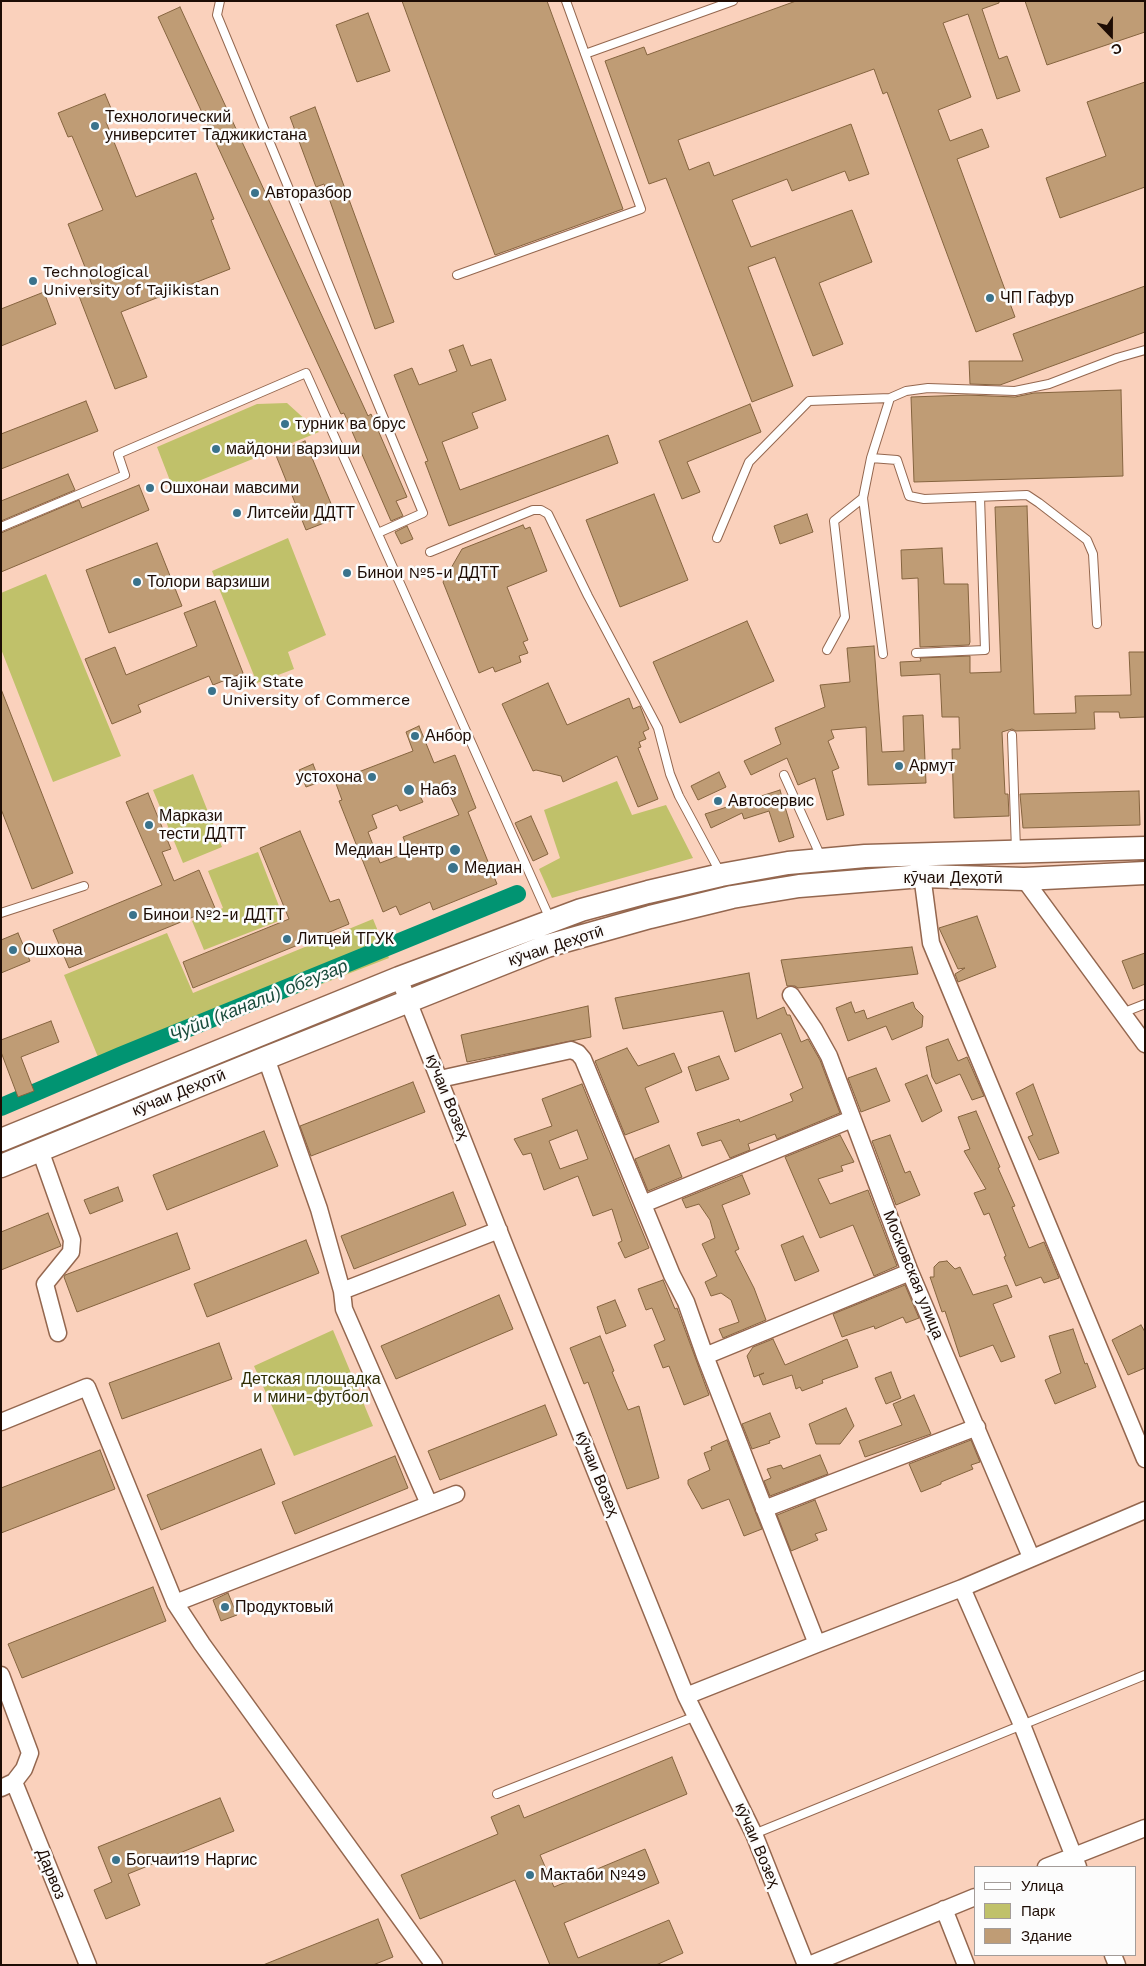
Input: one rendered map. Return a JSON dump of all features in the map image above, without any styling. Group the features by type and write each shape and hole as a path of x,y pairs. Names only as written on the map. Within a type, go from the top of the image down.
{"street":[{"name":"кӯчаи Деҳотӣ","path":"1,1140 399,978 581,910 727,886 798,886 921,865 1016,852 1145,848"},
{"name":"кӯчаи Деҳотӣ","path":"1,1166 547,946 650,917 788,863 866,856 1024,879 1145,873"},
{"path":"921,865 931,943 1145,1459"},
{"path":"1024,879 1145,1044"},
{"name":"кӯчаи Возеҳ","path":"399,978 686,1696 754,1834 807,1965"},
{"name":"Московская улица","path":"791,995 829,1056 910,1272 1031,1557"},
{"path":"440,1079 571,1050 578,1053 583,1060 672,1275 686,1302 705,1356 817,1644"},
{"path":"266,1058 319,1210 342,1291 344,1309 429,1504"},
{"path":"643,1204 852,1119"},
{"path":"40,1150 72,1240 71,1252 45,1284 58,1333"},
{"path":"342,1291 499,1230"},
{"path":"705,1356 910,1272"},
{"path":"1,1422 87,1387 175,1603 208,1652 434,1965"},
{"path":"764,1509 977,1427"},
{"path":"175,1603 456,1494"},
{"path":"686,1696 962,1588 1145,1510"},
{"path":"962,1588 1022,1725 1076,1862"},
{"path":"1,1675 30,1753 24,1769 8,1785"},
{"name":"Дарвоз","path":"8,1785 88,1965"},
{"path":"1052,1866 1076,1862 1145,1828"},
{"path":"807,1965 974,1897"},
{"path":"944,1909 966,1965"}],"lane":[{"path":"220,1 217,15 423,513 378,533"},
{"path":"457,275 641,209 566,1"},
{"path":"585,54 733,1"},
{"path":"717,538 749,462 809,401 890,398 906,390 928,388 1015,390 1048,384 1117,358 1145,350"},
{"path":"1,526 125,475 118,454 306,373 551,921"},
{"path":"883,654 863,498 871,458 890,398"},
{"path":"871,458 897,460 909,496 924,499 1026,495 1087,540 1093,554 1097,624"},
{"path":"916,653 985,650 980,497"},
{"path":"827,650 845,617 834,521 863,498"},
{"path":"430,552 533,510 541,510 548,514 588,596 658,728 670,774 679,796 727,886"},
{"path":"1012,735 1016,852"},
{"path":"784,775 822,860"},
{"path":"1,913 84,886"},
{"path":"1122,1013 1145,1004"},
{"path":"754,1834 1145,1675"},
{"path":"497,1794 696,1716"}],"green space":[{"name":"майдони варзиши","path":"287,403 319,432 174,491 157,447 257,404"},
{"path":"288,538 326,635 288,652 294,669 257,683 212,571"},
{"path":"46,574 121,756 53,782 1,649 1,593"},
{"path":"193,774 222,847 183,863 153,790"},
{"path":"617,781 632,815 666,805 693,858 552,898 539,869 560,858 544,810"},
{"path":"258,852 284,919 204,950 192,921 223,908 208,871"},
{"path":"373,919 389,958 103,1069 64,975 167,933 193,993"},
{"name":"Детская площадка и мини-футбол","path":"333,1330 373,1426 294,1456 254,1366"}],"building":[{"path":"402,1 547,1 623,209 495,255"},
{"path":"796,1 999,1 999,3 982,9 999,59 1007,56 1020,91 997,99 968,14 943,23 971,97 938,110 950,141 982,129 989,147 957,159 1015,317 976,332 887,92 883,94 874,69 678,140 689,170 709,162 714,176 851,124 869,174 849,181 845,171 792,191 787,179 732,200 751,247 852,210 872,262 819,283 843,344 813,356 775,257 748,267 793,386 752,402 666,178 649,184 605,61 644,47 647,55"},
{"path":"1025,1 1145,1 1145,32 1047,65"},
{"path":"180,7 368,416 371,414 407,497 396,501 403,516 391,521 344,413 341,414 158,17"},
{"path":"368,13 390,71 357,82 336,25"},
{"path":"1145,82 1145,187 1060,218 1046,178 1106,156 1087,102"},
{"path":"105,94 115,118 106,122 136,197 196,173 214,219 211,220 230,269 121,312 147,377 115,389 79,296 94,290 68,224 103,210 72,136 68,137 58,113"},
{"path":"315,107 394,322 375,329 324,184 316,187 290,117"},
{"path":"1145,286 1145,332 1000,385 970,384 969,361 1023,361 1013,334"},
{"path":"44,292 56,324 1,346 1,309"},
{"path":"463,345 471,366 491,359 506,400 472,413 478,428 442,442 460,490 608,435 618,463 449,526 425,462 428,461 394,375 412,368 419,385 457,371 449,350"},
{"path":"1121,390 1123,476 914,482 911,397 967,395 1015,397 1034,393"},
{"path":"86,401 98,431 1,469 1,434"},
{"path":"750,404 761,432 687,462 700,492 682,499 659,441"},
{"path":"305,441 337,518 306,530 275,453"},
{"path":"68,474 75,490 1,521 1,501"},
{"path":"139,485 149,510 1,572 1,533 79,500 82,508"},
{"path":"654,494 688,580 620,607 586,520"},
{"path":"1027,506 1034,714 1076,713 1075,696 1131,695 1129,652 1145,652 1145,717 1120,718 1119,712 1094,712 1095,729 1016,731 1012,729 1002,732 1005,794 1008,794 1009,816 954,818 952,749 960,749 959,717 942,717 940,674 901,676 900,662 921,661 920,658 970,656 970,673 1001,672 995,507"},
{"path":"807,514 813,532 780,544 774,526"},
{"path":"523,525 525,529 530,527 547,571 507,587 528,640 523,642 528,653 519,656 521,662 495,672 493,667 479,673 443,582 462,549"},
{"path":"407,526 413,539 401,544 395,532"},
{"path":"157,543 182,606 109,633 86,570"},
{"path":"942,548 944,584 968,584 970,642 969,645 920,647 918,578 902,579 901,550"},
{"path":"215,601 243,673 213,685 209,676 138,705 141,712 112,724 85,659 115,647 126,675 197,646 184,613"},
{"path":"747,621 774,681 680,723 653,662"},
{"path":"874,646 882,752 904,751 903,716 923,715 926,783 868,785 866,727 831,730 834,738 828,741 839,768 832,771 844,815 827,820 815,778 798,785 787,758 751,775 744,761 781,744 775,728 825,707 820,685 850,682 847,648"},
{"path":"548,683 567,725 629,698 633,709 640,706 649,729 643,732 646,739 639,742 641,747 638,748 658,799 638,807 617,756 563,782 561,776 536,770 533,771 502,704"},
{"path":"1,689 73,873 32,889 1,809"},
{"path":"419,726 434,763 455,755 476,808 468,812 497,884 433,910 430,902 400,915 396,906 383,912 339,801 342,800 335,781 413,751 406,732","holes":["440,788 449,793 459,815 403,837 409,852 380,863 368,832 377,828 372,815 397,805 400,811 423,802 420,796"]},
{"path":"313,764 320,782 306,787 299,770"},
{"path":"719,772 726,787 698,800 691,786"},
{"path":"780,790 794,837 779,842 769,811 744,819 742,813 711,828 705,814"},
{"path":"1139,791 1140,825 1023,828 1020,794"},
{"path":"148,793 171,849 162,852 174,881 199,870 215,908 69,968 53,930 162,885 126,802"},
{"path":"531,816 548,854 533,861 515,823"},
{"path":"300,831 330,902 339,899 349,924 193,988 183,962 289,919 260,848"},
{"path":"977,916 996,967 958,982 955,974 965,968 958,969 939,928"},
{"name":"Ошхона","path":"18,933 30,961 1,973 1,940"},
{"path":"912,947 918,974 798,988 787,986 781,960"},
{"path":"1145,953 1145,984 1133,989 1122,961"},
{"path":"749,973 757,1019 784,1007 787,1015 790,1015 801,1042 808,1039 820,1060 840,1113 777,1139 775,1134 748,1144 750,1150 730,1158 721,1140 702,1146 697,1133 739,1119 740,1122 793,1101 790,1094 803,1088 781,1033 735,1052 723,1011 623,1029 615,998"},
{"path":"851,1002 855,1013 864,1010 867,1019 913,1002 915,1008 923,1016 922,1027 892,1040 886,1026 848,1041 836,1008"},
{"path":"588,1006 591,1037 467,1062 461,1035"},
{"path":"51,1021 59,1042 21,1057 34,1091 18,1097 1,1052 1,1040"},
{"path":"948,1039 958,1061 967,1057 984,1096 972,1100 960,1074 936,1084 932,1077 926,1047"},
{"path":"627,1048 638,1066 674,1053 682,1072 645,1088 659,1122 625,1135 595,1061"},
{"path":"719,1056 729,1079 696,1091 688,1067"},
{"path":"876,1068 890,1101 861,1112 848,1078"},
{"path":"927,1075 942,1111 922,1122 905,1084"},
{"path":"413,1082 425,1112 311,1156 300,1126"},
{"path":"582,1084 649,1248 625,1258 618,1243 622,1241 612,1209 593,1216 578,1176 544,1190 531,1153 523,1155 514,1139 552,1126 542,1099","holes":["577,1130 588,1159 560,1169 549,1141"]},
{"path":"1033,1084 1059,1153 1039,1160 1028,1137 1033,1135 1016,1093"},
{"path":"976,1111 1000,1167 998,1168 1015,1206 1012,1207 1029,1248 1044,1242 1059,1278 1044,1283 1041,1277 1016,1286 989,1213 984,1215 974,1193 986,1189 964,1151 970,1149 958,1117"},
{"path":"264,1131 278,1166 167,1210 153,1175"},
{"path":"840,1135 854,1162 841,1166 843,1171 818,1179 830,1204 868,1190 897,1266 874,1276 853,1225 820,1238 785,1157"},
{"path":"890,1135 905,1173 910,1171 920,1195 896,1205 872,1141"},
{"path":"669,1145 682,1177 648,1191 635,1159"},
{"path":"742,1175 750,1194 722,1205 739,1249 735,1251 754,1288 766,1320 723,1338 719,1329 739,1322 731,1300 721,1293 711,1296 705,1282 717,1276 702,1244 715,1238 710,1220 699,1204 686,1208 682,1199"},
{"path":"118,1187 123,1201 90,1214 84,1200"},
{"path":"453,1192 466,1225 354,1269 341,1236"},
{"path":"48,1213 61,1246 1,1270 1,1232"},
{"path":"177,1233 190,1269 77,1312 64,1277 65,1275"},
{"path":"803,1236 819,1271 795,1281 781,1245"},
{"path":"306,1240 319,1273 207,1317 194,1284"},
{"path":"947,1261 955,1269 960,1267 973,1295 1007,1285 1012,1297 993,1304 1015,1357 1001,1362 993,1345 960,1357 945,1311 942,1312 930,1277 934,1277 934,1267 939,1262"},
{"path":"663,1280 675,1309 677,1308 709,1395 684,1405 669,1366 663,1368 654,1345 665,1340 652,1308 646,1310 638,1289"},
{"path":"905,1285 919,1318 906,1323 903,1317 875,1329 874,1326 842,1337 833,1314"},
{"path":"499,1295 513,1329 396,1379 381,1346"},
{"path":"615,1300 626,1326 606,1334 597,1307"},
{"path":"1141,1325 1145,1332 1145,1368 1128,1375 1112,1340"},
{"path":"1073,1329 1085,1364 1087,1363 1096,1387 1055,1404 1045,1380 1061,1373 1049,1336"},
{"path":"600,1336 614,1371 612,1372 628,1410 639,1406 659,1478 627,1489 588,1382 584,1384 570,1348"},
{"path":"773,1339 785,1365 847,1339 858,1367 822,1380 823,1383 802,1391 800,1387 796,1389 792,1375 763,1385 759,1375 754,1377 747,1356 753,1347"},
{"path":"219,1343 232,1379 122,1419 109,1383"},
{"path":"891,1372 901,1398 886,1404 875,1378"},
{"path":"914,1395 931,1434 865,1457 859,1441 902,1425 893,1404"},
{"path":"545,1405 557,1435 440,1480 428,1451"},
{"path":"846,1408 854,1426 840,1444 816,1444 809,1424"},
{"path":"770,1413 780,1437 769,1441 770,1443 752,1449 742,1424"},
{"path":"727,1440 762,1529 744,1536 729,1499 702,1509 688,1484 688,1480 710,1470 704,1453 712,1450 711,1447"},
{"path":"971,1440 980,1462 971,1465 973,1469 921,1492 909,1464"},
{"path":"261,1449 275,1484 161,1530 147,1495"},
{"path":"100,1450 115,1489 1,1533 1,1488"},
{"path":"820,1455 828,1474 770,1496 764,1481 771,1478 767,1469 781,1465 783,1469"},
{"path":"395,1456 408,1488 295,1534 282,1502"},
{"path":"815,1500 827,1530 815,1534 818,1540 791,1551 777,1515"},
{"path":"153,1587 166,1621 22,1678 8,1644"},
{"name":"Продуктовый","path":"228,1593 237,1615 221,1621 213,1600"},
{"path":"672,1757 687,1794 540,1855 554,1887 645,1849 659,1883 564,1923 578,1958 669,1920 683,1953 656,1965 550,1965 515,1880 420,1919 401,1875 498,1834 491,1817 519,1805 524,1818"},
{"path":"220,1798 234,1831 128,1874 140,1905 106,1919 94,1890 112,1882 98,1847"},
{"path":"378,1919 393,1957 373,1965 263,1965"}],"waterway":[{"name":"Чуйи (канали) обгузар","path":"1,1107 120,1056 517,894"}],"place":[{"name":"Технологический университет Таджикистана","path":"95,126"},
{"name":"Авторазбор","path":"255,193"},
{"name":"Technological University of Tajikistan","path":"33,281"},
{"name":"ЧП Гафур","path":"990,298"},
{"name":"турник ва брус","path":"285,424"},
{"name":"майдони варзиши","path":"216,449"},
{"name":"Ошхонаи мавсими","path":"150,488"},
{"name":"Литсейи ДДТТ","path":"237,513"},
{"name":"Бинои №5-и ДДТТ","path":"347,573"},
{"name":"Толори варзиши","path":"137,582"},
{"name":"Tajik State University of Commerce","path":"212,691"},
{"name":"Анбор","path":"415,736"},
{"name":"Армут","path":"899,766"},
{"name":"устохона","path":"372,777"},
{"name":"Набз","path":"409,790"},
{"name":"Автосервис","path":"718,801"},
{"name":"Маркази тести ДДТТ","path":"149,825"},
{"name":"Медиан Центр","path":"455,850"},
{"name":"Медиан","path":"453,868"},
{"name":"Бинои №2-и ДДТТ","path":"133,915"},
{"name":"Литцей ТГУК","path":"287,939"},
{"name":"Ошхона","path":"13,950"},
{"name":"Продуктовый","path":"225,1607"},
{"name":"Богчаи119 Наргис","path":"116,1860"},
{"name":"Мактаби №49","path":"530,1875"}]}
